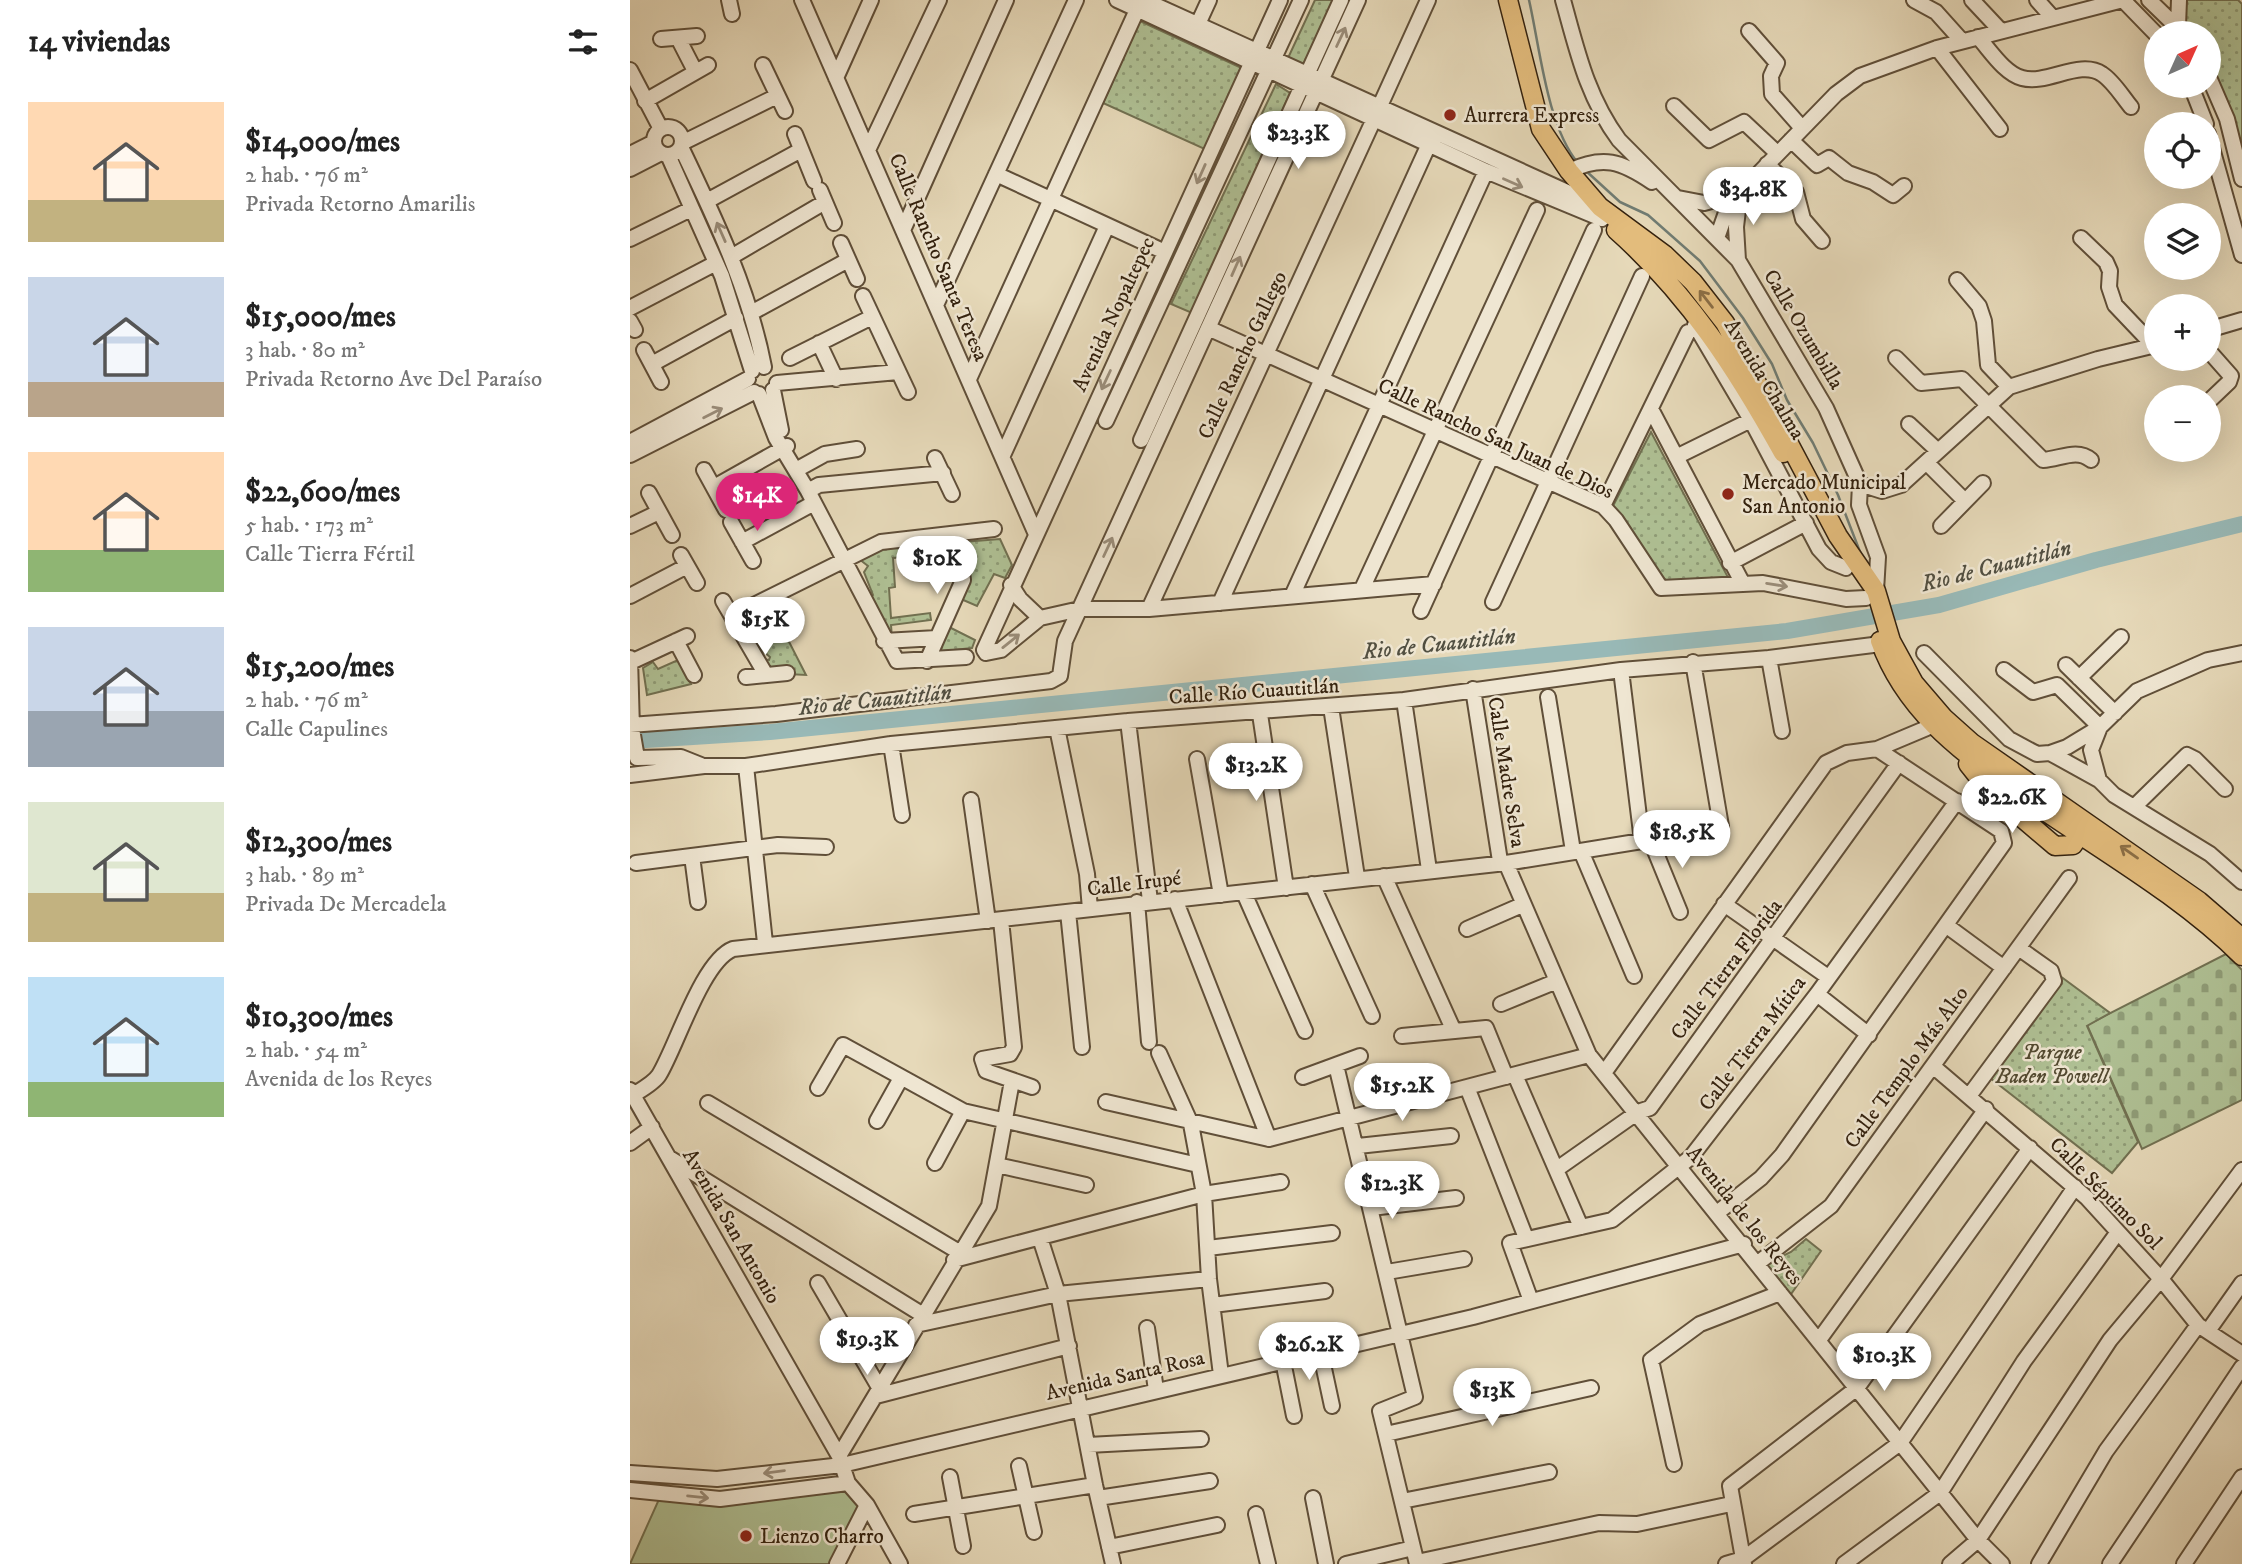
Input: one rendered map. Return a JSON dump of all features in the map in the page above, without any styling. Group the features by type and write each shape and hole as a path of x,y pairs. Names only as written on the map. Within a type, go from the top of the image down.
{"main road":[{"path":"1508,0 1541,129 1578,167 1599,218"},
{"name":"Avenida Chalma","path":"1599,218 1684,298 1705,325 1763,418 1846,568 1876,600 1881,644 1895,677 1934,725 1961,752 1987,788 2055,846 2073,845 2084,830"},
{"name":"Avenida Chalma","path":"1599,218 1665,255 1693,282 1725,323 1838,536 1876,600 1891,641 1914,683 1944,718 1972,743 2194,914 2242,956"},
{"name":"Avenida Chalma","path":"2084,830 2199,901 2242,938"}],"street":[{"name":"Calle Rancho Santa Teresa","path":"802,0 1035,532"},
{"path":"836,78 871,0"},
{"path":"869,148 939,0"},
{"path":"904,228 1006,0"},
{"path":"936,304 1076,0"},
{"path":"1117,0 1141,3 1198,24 1254,56"},
{"path":"1198,24 1209,0"},
{"name":"Avenida Nopaltepec","path":"1040,618 996,653 986,653 984,646 1011,585 1280,0"},
{"path":"1106,421 1301,0"},
{"path":"631,714 789,713 1051,681 1060,676 1065,641 1209,328 1311,83 1341,0"},
{"path":"1141,440 1311,83 1358,0"},
{"name":"Calle Rancho Gallego","path":"1149,609 1428,0"},
{"name":"Calle Ozumbilla","path":"1563,0 1587,88 1604,119 1619,140 1672,196 1696,216 1738,260 1826,408 1860,484 1860,505 1878,557 1876,600"},
{"path":"1914,0 1936,12 1962,41"},
{"path":"1972,0 2001,31"},
{"path":"2037,0 2053,18"},
{"path":"1717,238 1735,198 1836,94 1860,76 1937,48 2123,0 2144,22"},
{"path":"2149,0 2172,21"},
{"path":"2179,0 2180,21"},
{"path":"1141,3 1599,218"},
{"path":"969,379 1141,3"},
{"path":"1749,31 1777,63 1771,76 1772,94 1802,128"},
{"path":"660,39 697,36"},
{"path":"1978,37 2011,73 2021,78 2037,80 2092,69 2103,74 2131,107"},
{"path":"645,101 701,68 678,38"},
{"path":"1937,48 2000,129"},
{"path":"763,65 785,111"},
{"path":"632,77 716,263 786,450 884,641 897,661 966,657"},
{"path":"630,154 661,145 682,145 777,96"},
{"path":"2218,98 2227,119 2242,179"},
{"path":"1674,106 1709,140 1744,122 1796,192 1802,219 1822,241"},
{"path":"630,169 676,130 731,257 751,313 761,382"},
{"path":"795,134 834,223"},
{"path":"1432,138 1486,170 1599,218"},
{"path":"1220,603 1432,138"},
{"path":"1791,140 1817,165 1829,158 1848,173 1873,182 1893,195 1904,186"},
{"path":"707,201 801,150"},
{"path":"1578,167 1605,161 1627,167 1672,196 1704,203 1735,198"},
{"path":"1292,596 1486,170"},
{"path":"996,174 1165,252"},
{"path":"2221,180 2242,255"},
{"path":"731,257 820,191"},
{"path":"1696,216 1735,198"},
{"path":"1735,198 1738,260"},
{"path":"630,239 691,209"},
{"path":"1362,589 1537,210"},
{"path":"1421,611 1599,218"},
{"path":"1003,456 1107,226"},
{"path":"2081,238 2106,262 2110,271 2109,288 2115,305 2144,335"},
{"path":"841,243 857,279"},
{"path":"751,313 848,260"},
{"path":"630,308 716,263"},
{"path":"1493,601 1642,276"},
{"path":"1957,280 1979,306 1984,321 1987,365 2009,387"},
{"path":"863,296 908,393"},
{"path":"1684,298 1700,336 1751,420 1805,523 1826,558 1846,568"},
{"path":"790,358 872,317"},
{"path":"652,364 736,318"},
{"path":"2221,326 2242,320"},
{"name":"Calle Rancho San Juan de Dios","path":"1209,328 1603,506 1616,520 1661,588 1743,584 1783,586 1846,599 1876,600"},
{"path":"1603,506 1688,332"},
{"path":"819,344 836,379"},
{"path":"1860,484 1882,491 1892,490 1927,463 1987,404 2009,387 2072,366 2144,348"},
{"path":"644,349 661,382"},
{"path":"1896,358 1921,383 1962,379 2043,460 2077,454 2091,460"},
{"path":"2221,365 2231,376 2230,382 2221,390"},
{"path":"630,455 655,436 761,382 836,379 898,372"},
{"path":"1651,409 1743,584"},
{"path":"1676,457 1751,420"},
{"path":"1909,424 1938,451"},
{"path":"630,442 655,436"},
{"path":"796,470 825,454 857,449"},
{"path":"714,487 786,450"},
{"path":"935,458 952,494"},
{"path":"1927,463 1964,500"},
{"path":"704,470 752,561"},
{"path":"742,542 811,497 820,485 943,473"},
{"path":"1941,526 1983,483"},
{"path":"649,493 672,535"},
{"path":"630,526 659,512"},
{"path":"1730,563 1805,523"},
{"path":"732,616 881,542 994,529"},
{"path":"927,660 963,580 957,534"},
{"path":"630,596 684,560 697,583"},
{"path":"1011,585 1020,599 1040,618 1080,609 1149,609 1434,584"},
{"path":"723,601 765,675"},
{"path":"2079,678 2121,637"},
{"path":"884,641 937,638"},
{"path":"694,675 681,639 630,660 635,753 642,760 681,757 704,766"},
{"name":"Calle Río Cuautitlán","path":"630,775 704,766 746,766 891,744 1128,721 1260,714 1404,700 1621,670 1693,662 1769,658 1881,644"},
{"path":"1924,653 2009,739 2037,754 2067,747 2100,727 2137,691 2208,660 2242,653"},
{"path":"1769,658 1782,732"},
{"name":"Calle Irupé","path":"633,1099 658,1077 683,1016 725,951 765,943 1286,888 1720,832 1693,662"},
{"path":"2066,666 2115,713"},
{"path":"1621,670 1647,841 1680,912"},
{"path":"2004,670 2033,692 2057,684 2100,727"},
{"path":"746,677 787,673"},
{"name":"Calle Madre Selva","path":"1473,689 1503,862"},
{"path":"1548,696 1577,851 1634,976"},
{"path":"1404,700 1429,870"},
{"path":"1331,707 1357,877"},
{"path":"1260,714 1286,888"},
{"path":"1128,721 1154,1048 1191,1124 1204,1194 1209,1279 1221,1375"},
{"path":"1604,1073 1826,763 1847,753 1877,749 1934,725"},
{"path":"2099,780 2091,750 2100,727"},
{"path":"1057,728 1087,874 1090,909"},
{"path":"891,744 902,816"},
{"path":"1717,1213 1761,1178 1782,1154 2004,843 2005,837 1957,801 1877,749"},
{"path":"2050,753 2099,780 2114,795 2210,854 2242,882"},
{"path":"2135,806 2188,755 2225,789"},
{"path":"1197,759 1221,895"},
{"name":"Calle Tierra Florida","path":"1557,1169 1638,1112 1650,1108 1775,940 1899,763"},
{"path":"746,766 765,943"},
{"path":"971,800 1014,1047 1010,1054 982,1059 986,1071 1032,1087"},
{"name":"Calle Tierra Mítica","path":"1526,1238 1612,1220 1691,1157 1816,994 1957,801"},
{"path":"636,863 778,845 826,847"},
{"path":"692,856 698,902"},
{"name":"Avenida de los Reyes","path":"1503,862 1589,1055 1744,1244 1780,1293 1978,1540 2002,1564"},
{"path":"1384,876 1453,1029"},
{"name":"Calle Templo Más Alto","path":"1758,1263 1831,1206 2069,878"},
{"path":"1312,884 1372,1016"},
{"path":"1244,893 1305,1031"},
{"path":"1175,899 1269,1139"},
{"path":"1724,904 1828,977"},
{"path":"1467,929 1522,905"},
{"path":"1068,912 1082,1047"},
{"path":"1947,926 2004,968"},
{"path":"1969,1096 2054,981 2051,971 2020,949"},
{"path":"1501,1003 1557,981"},
{"path":"1816,994 1869,1035"},
{"path":"1402,1036 1453,1029 1486,1028 1557,1169 1581,1227"},
{"path":"818,1088 843,1045 963,1111 1198,1165"},
{"path":"1106,1102 1191,1124 1269,1139 1589,1055"},
{"path":"1303,1076 1360,1056"},
{"path":"1336,1065 1358,1146 1415,1397 1381,1408 1416,1558"},
{"name":"Calle Séptimo Sol","path":"1934,1067 2075,1187 2203,1328 2242,1354"},
{"path":"877,1121 901,1077"},
{"path":"840,1460 957,1256 989,1206 1012,1082"},
{"path":"1466,1087 1526,1238 1510,1243 1531,1301"},
{"name":"Avenida San Antonio","path":"633,1099 652,1127 840,1460 848,1483 867,1505 900,1564"},
{"path":"708,1103 957,1256 1040,1238 1204,1194 1281,1182"},
{"path":"1819,1340 1986,1109"},
{"path":"935,1163 963,1111"},
{"path":"630,1143 652,1127"},
{"path":"1358,1146 1451,1136"},
{"path":"1744,1562 1731,1504 1730,1486 1857,1388 2030,1148"},
{"path":"669,1158 920,1320 1058,1294 1209,1279"},
{"path":"997,1166 1086,1185"},
{"path":"1950,1564 1978,1540 2110,1340 2161,1279 2242,1170"},
{"path":"1726,1564 1744,1562 1900,1443 2075,1187"},
{"path":"1371,1208 1456,1198"},
{"path":"1844,1564 1940,1493 2024,1361 2118,1232"},
{"path":"1208,1248 1332,1233"},
{"path":"1040,1238 1058,1294 1113,1564"},
{"name":"Avenida Santa Rosa","path":"630,1473 717,1479 840,1460 1283,1361 1531,1301 1744,1244"},
{"path":"1387,1272 1464,1259"},
{"path":"818,1283 878,1393"},
{"path":"2039,1564 2106,1451 2242,1283"},
{"path":"1213,1305 1325,1291"},
{"path":"1674,1464 1651,1360 1700,1324 1780,1293"},
{"path":"1147,1328 1156,1390"},
{"path":"878,1393 1069,1346"},
{"path":"1320,1350 1332,1406"},
{"path":"1283,1361 1294,1416"},
{"path":"2110,1564 2242,1367"},
{"path":"1385,1434 1591,1388"},
{"path":"1088,1445 1201,1439"},
{"path":"1019,1466 1034,1532"},
{"path":"1402,1501 1549,1472"},
{"path":"950,1477 963,1546"},
{"path":"2183,1564 2242,1477"},
{"path":"914,1514 1026,1496 1210,1481"},
{"path":"630,1490 720,1499 848,1483"},
{"path":"1312,1498 1326,1564"},
{"path":"1346,1564 1416,1558 1600,1523 1637,1524 1731,1504"},
{"path":"837,1564 867,1505"},
{"path":"1256,1514 1268,1564"},
{"path":"1110,1547 1217,1525"}],"green space":[{"path":"1315,0 1334,0 1305,65 1288,58"},
{"path":"2181,0 2238,0 2242,4 2242,164 2216,98 2221,98 2221,21 2179,21"},
{"path":"1140,21 1246,70 1209,151 1103,103"},
{"path":"1276,84 1290,93 1192,313 1171,304"},
{"path":"1651,432 1731,583 1665,585 1613,506"},
{"path":"1000,539 1012,565 1005,578 994,574 977,606 961,599 963,542"},
{"path":"952,541 954,548 944,550 947,575 936,577 933,555 893,558 895,587 889,588 891,618 930,613 931,620 891,625 892,638 868,600 873,595 864,572 868,566 859,559 885,547"},
{"path":"947,626 975,640 972,648 935,652"},
{"path":"784,632 806,675 767,673 761,659 769,660 770,657 757,646"},
{"path":"678,660 691,684 647,695 643,668 653,662 658,669"},
{"path":"2226,954 2242,970 2242,1100 2142,1149 2087,1025"},
{"name":"Parque Baden Powell","path":"2056,973 2110,1013 2087,1026 2138,1142 2112,1173 1985,1074"},
{"path":"1806,1239 1821,1251 1789,1297 1763,1265 1791,1252"},
{"name":"Lienzo Charro","path":"848,1488 864,1508 835,1564 630,1564 660,1497 720,1506"}],"waterway":[{"path":"1529,0 1552,108 1567,147 1578,163"},
{"path":"1585,170 1620,202 1648,215 1700,261 1743,318 1772,364 1787,400 1813,443 1838,495 1862,557"},
{"name":"Rio de Cuautitlán","path":"630,741 770,732 1787,631 1939,605 2096,560 2242,524"},
{"path":"1888,601 1894,613"}],"place":[{"name":"Aurrera Express","path":"1450,115"},
{"name":"Mercado Municipal San Antonio","path":"1728,494"},
{"name":"Lienzo Charro","path":"746,1536"}]}
